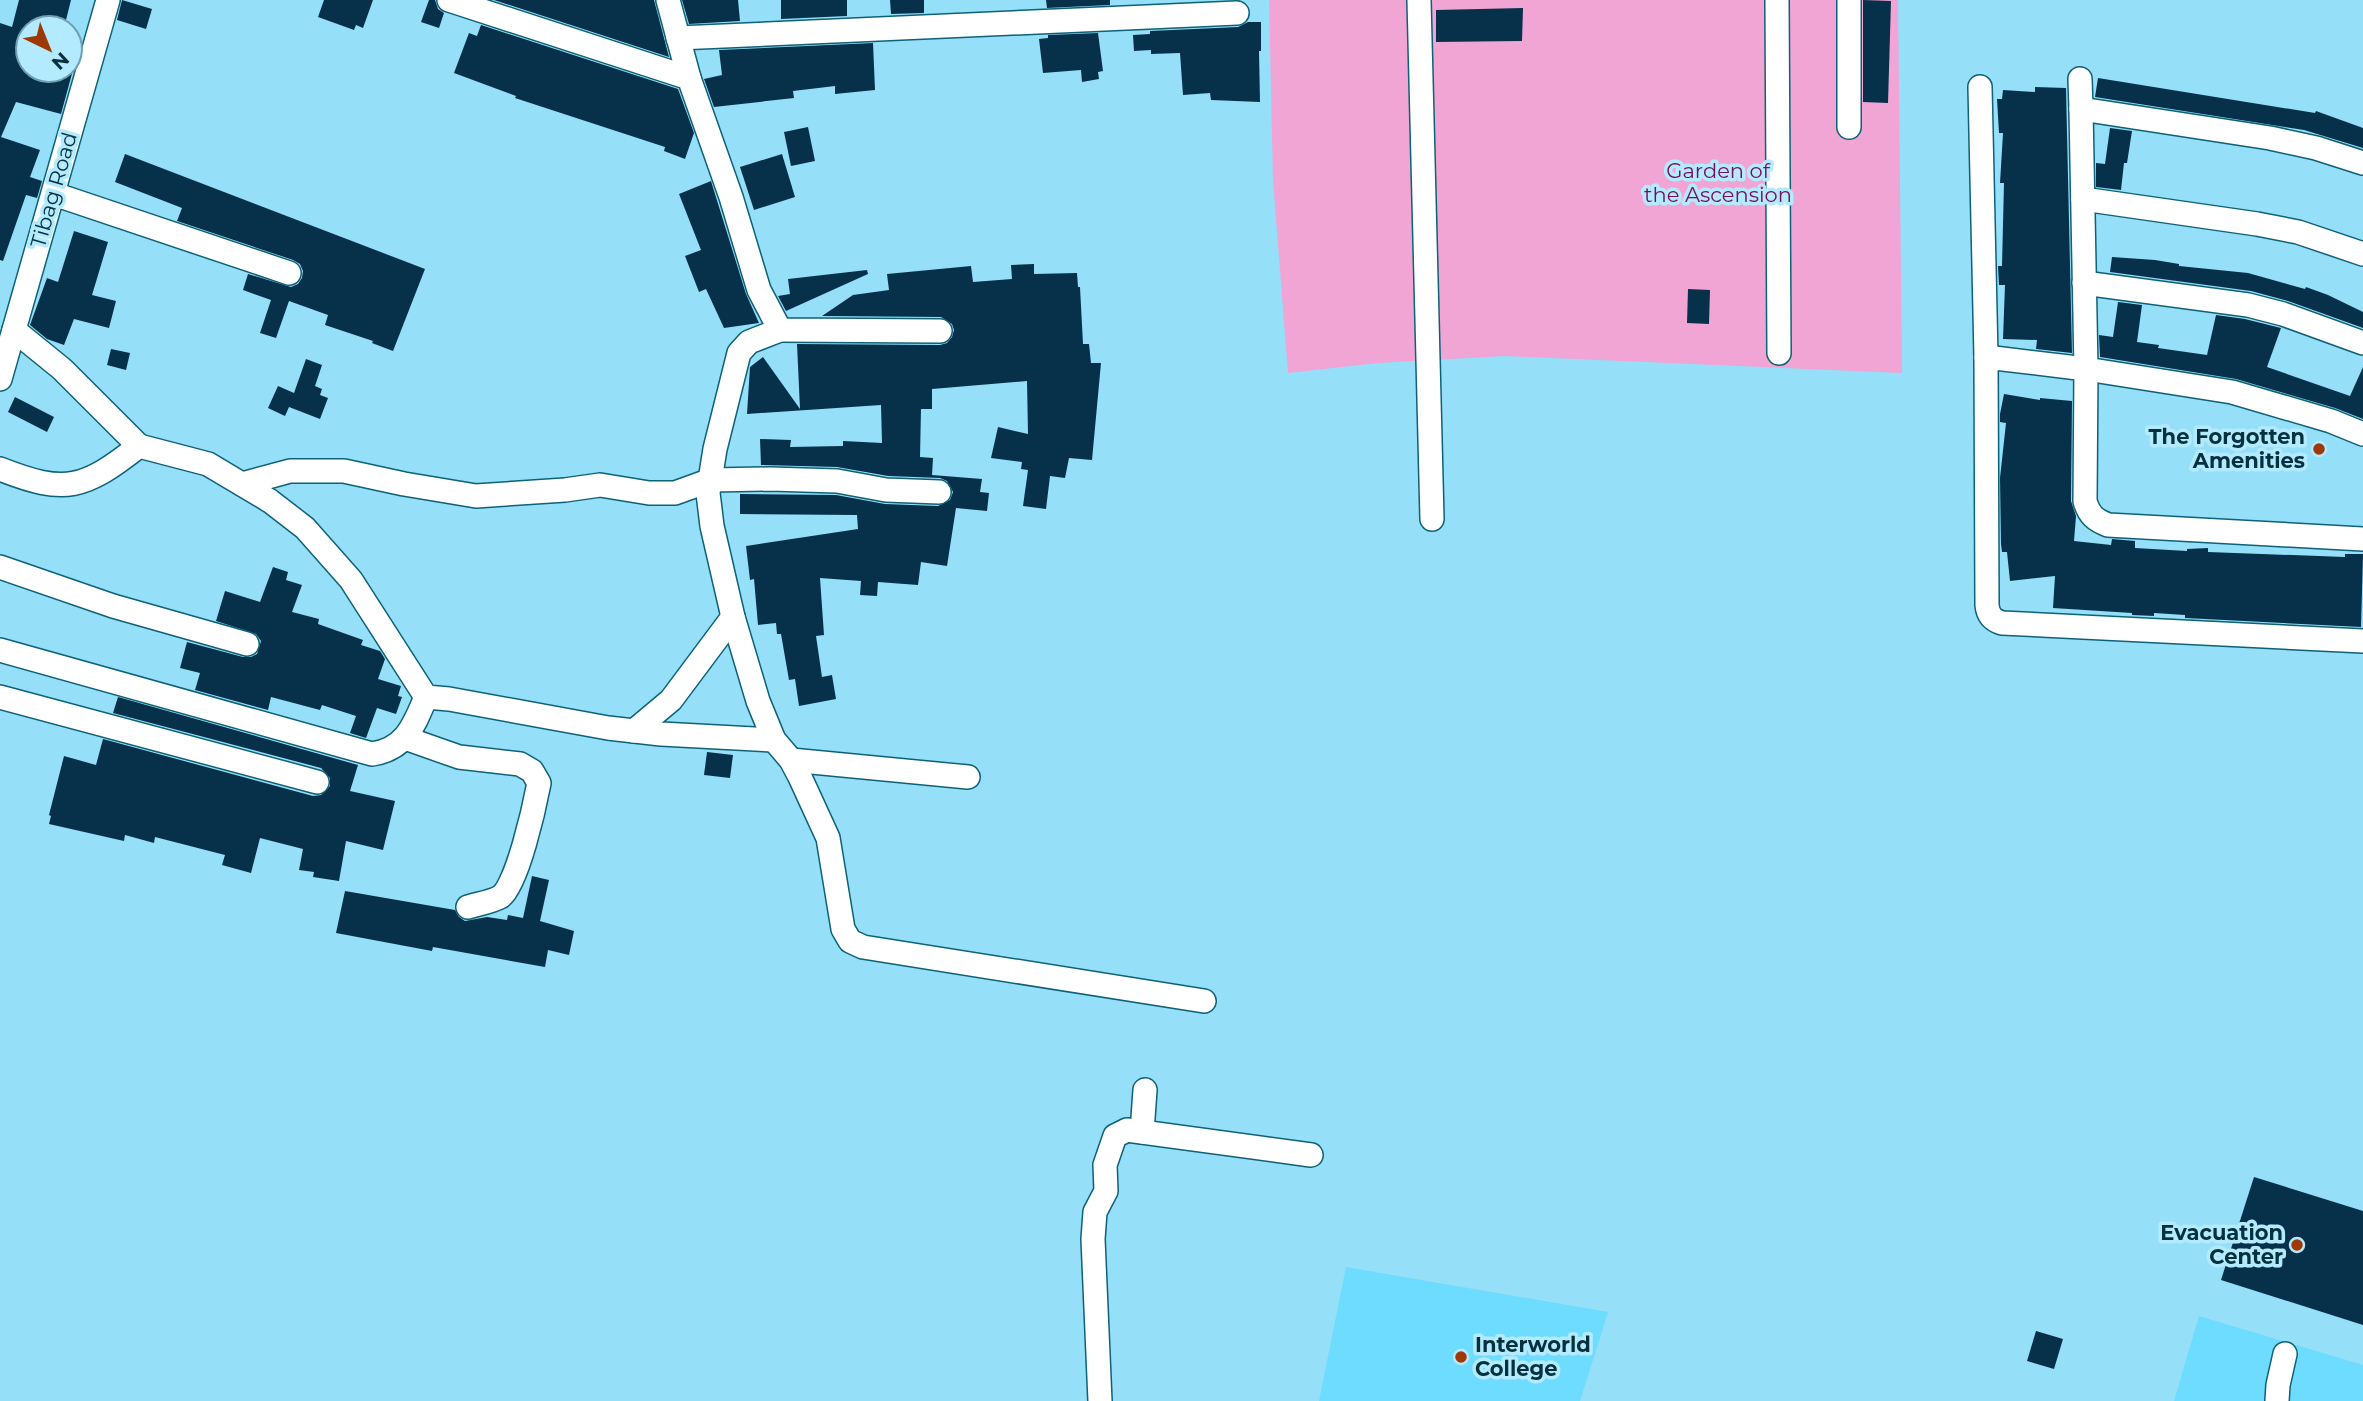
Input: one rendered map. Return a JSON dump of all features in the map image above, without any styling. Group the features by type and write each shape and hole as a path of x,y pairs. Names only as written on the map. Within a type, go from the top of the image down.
{"street":[{"name":"Tibag Road","path":"0,379 108,0"},
{"path":"449,0 689,78"},
{"path":"668,0 689,78 731,197 759,290 780,330"},
{"path":"1419,0 1432,519"},
{"path":"1777,0 1779,353"},
{"path":"1849,0 1849,127"},
{"path":"678,38 1237,13"},
{"path":"2080,79 2087,510 2099,522 2108,525 2363,539"},
{"path":"1980,87 1986,357 1987,612 2002,624 2363,641"},
{"path":"2081,109 2270,138 2316,148 2363,163"},
{"path":"54,194 289,273"},
{"path":"2083,199 2298,232 2363,254"},
{"path":"2084,283 2248,305 2283,314 2363,343"},
{"path":"14,330 62,369 139,446 208,464 270,501 305,528 351,580 426,697 634,731 774,740"},
{"path":"940,331 780,330 749,342 739,352 715,449 708,492 712,526 733,617 758,701 774,740 791,760 828,838 843,929 850,941 863,947 1204,1001"},
{"path":"1986,357 2232,392 2363,433"},
{"path":"0,468 46,484 75,484 105,472 139,446"},
{"path":"242,484 290,471 344,471 476,495 565,490 600,485 649,493 675,493 711,480 818,480 886,490 939,492"},
{"path":"0,567 113,606 247,644"},
{"path":"634,731 671,700 733,617"},
{"path":"0,650 372,754 388,752 405,738 426,697"},
{"path":"0,697 317,782"},
{"path":"405,738 459,757 520,764 532,771 539,783 510,887 501,897 468,907"},
{"path":"791,760 968,777"},
{"path":"1142,1132 1145,1090"},
{"path":"1100,1401 1093,1240 1095,1212 1106,1191 1105,1165 1115,1136 1127,1130 1311,1155"},
{"path":"2277,1401 2285,1354"}],"shaded area":[{"name":"Interworld College","path":"1346,1267 1608,1312 1580,1401 1319,1401"},
{"path":"2199,1316 2363,1365 2363,1401 2174,1401"}],"green space":[{"name":"Garden of the Ascension","path":"1269,0 1898,0 1902,373 1504,356 1378,363 1288,373 1273,180"}],"building":[{"path":"19,0 71,0 68,14 15,14"},
{"path":"122,0 152,9 146,29 117,20"},
{"path":"324,0 373,0 363,28 356,25 354,30 318,17"},
{"path":"429,0 435,0 438,9 444,13 439,28 421,22"},
{"path":"494,0 654,0 669,57"},
{"path":"682,0 738,0 740,21 689,24"},
{"path":"781,0 847,0 847,16 781,19"},
{"path":"890,0 924,0 924,13 891,14"},
{"path":"1046,0 1110,0 1110,5 1047,8"},
{"path":"1863,0 1891,1 1888,103 1863,102"},
{"path":"1523,8 1522,41 1436,42 1436,10"},
{"path":"14,19 14,84 69,84 61,114 16,102 1,137 40,150 30,177 42,181 37,198 26,195 3,261 0,260 0,23 12,27"},
{"path":"1248,22 1261,22 1260,102 1211,100 1210,93 1183,95 1180,53 1151,54 1151,50 1134,51 1133,35 1150,34 1150,31 1238,27"},
{"path":"481,25 678,89 694,133 685,159 664,151 665,147 515,98 516,96 454,73 469,33 477,36"},
{"path":"1098,33 1103,71 1098,72 1099,79 1082,82 1081,70 1043,73 1039,39 1048,38 1048,35"},
{"path":"873,43 875,90 835,94 835,86 793,91 794,98 714,107 704,79 722,75 719,50"},
{"path":"2098,78 2315,113 2316,111 2363,128 2363,148 2304,130 2095,97"},
{"path":"2035,87 2066,88 2072,353 2036,349 2037,340 2003,339 2005,285 1999,285 1998,266 2002,266 2004,183 2000,183 2003,133 1999,133 1997,99 2002,99 2003,90 2035,92"},
{"path":"808,127 815,161 791,166 784,132"},
{"path":"2110,128 2132,131 2121,190 2096,187 2096,163 2105,164"},
{"path":"125,154 425,269 393,351 372,343 373,341 325,325 328,315 289,301 276,338 260,333 271,300 243,290 248,274 291,287 298,284 302,278 300,264 177,221 182,208 115,182"},
{"path":"782,154 795,197 754,210 740,167"},
{"path":"711,181 746,294 759,323 724,328 706,289 699,292 685,256 701,250 679,194"},
{"path":"74,231 108,242 92,295 116,301 109,328 74,319 64,345 47,339 30,325 47,278 58,282"},
{"path":"2112,257 2248,273 2305,289 2306,287 2363,312 2363,328 2288,301 2251,291 2110,272"},
{"path":"1034,264 1034,274 1077,273 1083,344 1089,344 1091,363 1101,363 1092,460 1069,458 1065,478 1050,476 1046,509 1023,506 1028,470 1021,469 1022,462 991,458 998,427 1028,434 1027,381 932,389 932,409 921,409 920,457 933,458 932,475 982,479 980,492 989,493 987,511 956,508 947,566 921,562 918,585 878,582 877,596 860,595 861,581 820,578 824,635 816,636 822,677 832,675 836,699 799,706 795,679 789,680 781,634 777,634 776,623 758,625 754,579 750,580 746,546 858,529 857,515 740,514 740,494 836,495 885,504 938,506 950,500 953,492 947,481 940,478 888,476 837,467 761,465 760,439 791,440 790,447 843,446 843,441 882,443 881,405 747,414 750,367 763,357 800,409 797,344 940,345 947,343 952,337 952,324 941,317 822,316 853,295 889,290 887,274 971,266 973,282 1012,279 1011,265"},
{"path":"867,270 868,274 786,311 778,296 790,294 788,279"},
{"path":"1688,289 1710,290 1709,324 1687,323"},
{"path":"2118,302 2142,305 2137,342 2159,345 2158,348 2207,355 2216,315 2281,328 2267,367 2350,396 2363,367 2363,419 2236,379 2100,357 2099,335 2113,337"},
{"path":"111,349 130,353 126,370 107,365"},
{"path":"306,359 322,365 315,386 322,389 320,395 328,398 320,419 289,407 285,416 268,408 278,386 294,393"},
{"path":"2004,394 2040,400 2072,401 2071,501 2076,516 2074,541 2111,545 2112,539 2135,541 2135,548 2187,551 2208,548 2208,552 2345,557 2345,554 2363,554 2361,627 2185,618 2185,615 2154,613 2154,616 2132,615 2053,608 2055,576 2010,581 2007,552 2002,552 2001,544 2000,478 2006,423 2000,422 2000,414"},
{"path":"15,397 54,417 47,432 8,412"},
{"path":"273,567 288,572 286,580 302,585 292,612 319,619 318,624 363,640 361,645 380,651 385,659 378,679 401,686 398,696 402,697 396,714 377,708 366,738 350,733 356,716 322,705 320,710 271,697 268,710 195,690 200,673 180,668 187,642 243,657 257,654 261,641 256,634 216,621 225,591 260,602"},
{"path":"118,697 358,765 350,791 395,801 383,850 346,841 339,881 313,877 314,872 299,870 303,849 260,838 251,873 222,865 225,855 155,837 154,843 125,835 124,841 49,824 64,756 96,765 103,739 313,796 321,795 330,786 330,778 321,768 113,713"},
{"path":"707,752 733,755 730,778 704,775"},
{"path":"532,876 549,880 540,921 574,931 569,955 548,950 545,967 433,947 432,951 336,933 345,891 455,910 465,921 487,917 507,920 508,915 523,918"},
{"name":"Evacuation Center","path":"2254,1177 2363,1211 2363,1325 2221,1280"},
{"path":"2036,1331 2063,1339 2054,1369 2027,1361"}],"place":[{"name":"The Forgotten Amenities","path":"2319,449"},
{"name":"Evacuation Center","path":"2297,1245"},
{"name":"Interworld College","path":"1461,1357"}]}
